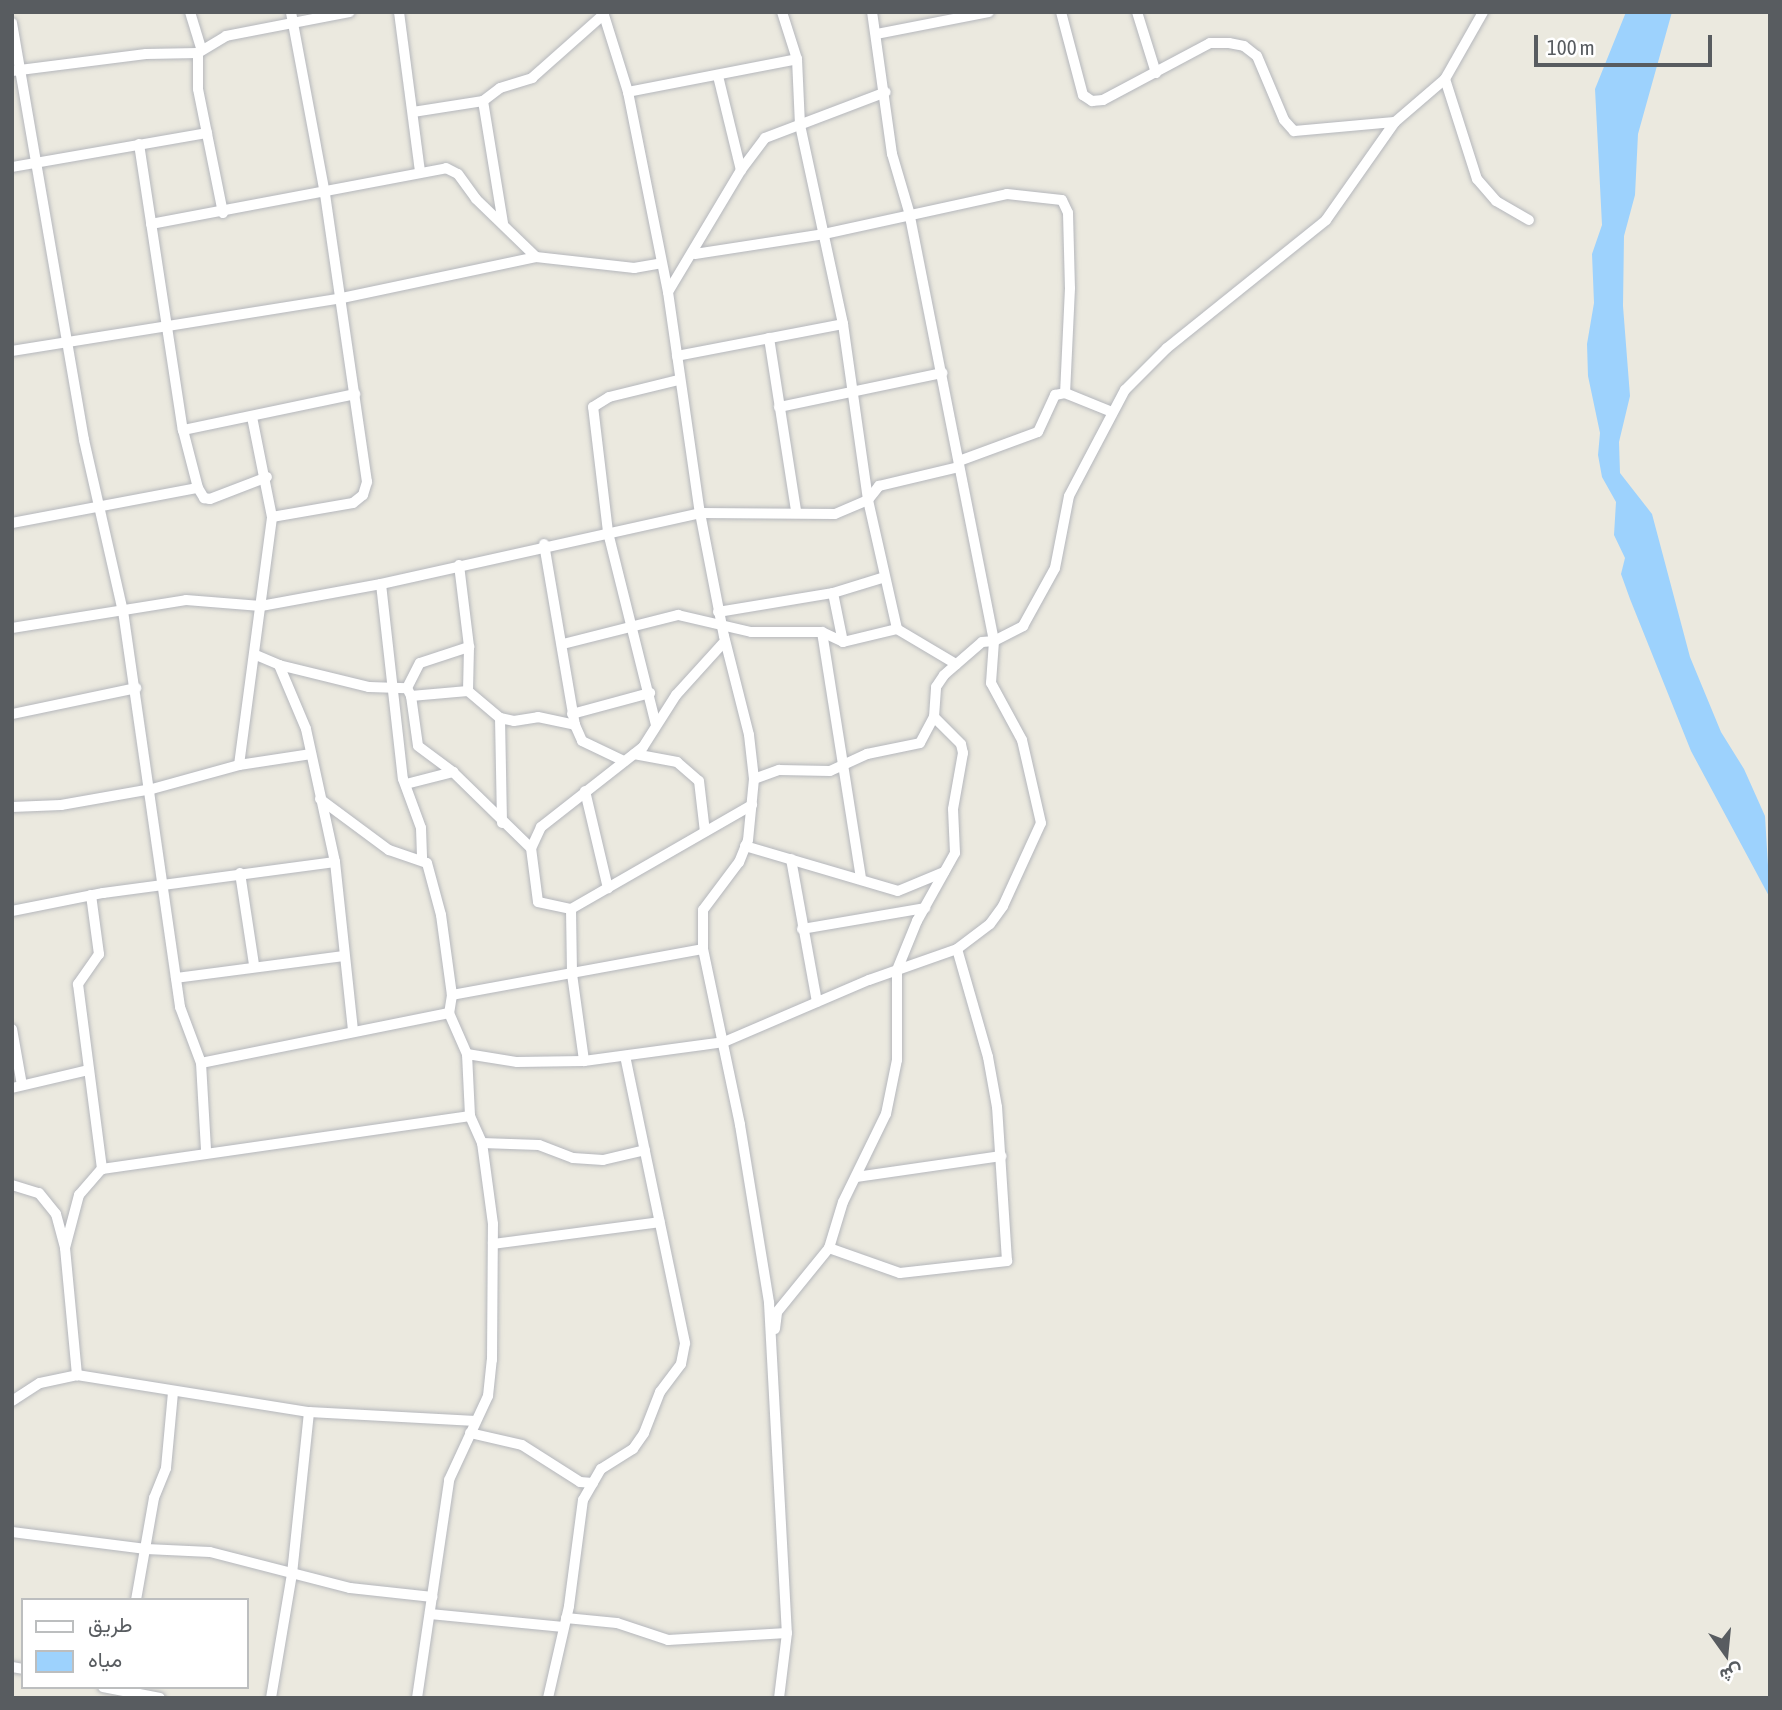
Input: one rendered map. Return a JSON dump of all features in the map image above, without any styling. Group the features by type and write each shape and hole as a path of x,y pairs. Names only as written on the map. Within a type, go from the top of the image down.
{"street":[{"path":"190,12 200,51 198,89 223,213"},
{"path":"271,517 348,505 363,495 367,482 342,298 291,12"},
{"path":"16,70 146,54 200,51 226,36 350,12"},
{"path":"399,12 421,172"},
{"path":"782,12 797,59 800,124 843,324 855,391 868,500 897,629"},
{"path":"467,1054 517,1062 584,1061 724,1042 817,1002 957,948 990,924 1003,906 1041,823 1022,740 991,683 995,641 910,215 892,154 886,92 873,12"},
{"path":"877,34 989,12"},
{"path":"1061,12 1083,95 1092,101 1103,100 1210,43 1244,46 1266,68 1283,120 1294,131 1395,122"},
{"path":"1137,12 1156,73"},
{"path":"754,779 779,770 814,772 842,767 867,754 920,743 934,717 936,687 956,664 982,642 995,641 1023,626 1055,568 1069,496 1099,447 1112,412 1125,390 1167,348 1326,220 1395,122 1445,79 1483,12"},
{"path":"412,113 483,101 500,88 532,78 603,13 628,92 668,292 700,513 725,641 749,735 754,779 746,846 703,910 703,949 724,1042 769,1303 787,1633 779,1698"},
{"path":"12,23 16,70 36,162 67,342 123,611 152,789 180,1007 201,1063 206,1151"},
{"path":"628,92 797,59"},
{"path":"718,76 741,170"},
{"path":"1445,79 1477,179 1496,201 1529,220"},
{"path":"668,292 695,254 741,170 765,138 886,92"},
{"path":"483,101 503,223"},
{"path":"12,167 207,133"},
{"path":"139,144 183,430 198,488 204,498 210,499 267,477"},
{"path":"151,224 325,194 446,168 458,174 476,199 536,257"},
{"path":"695,254 824,234 1007,194 1062,200 1068,213 1070,288 1065,393"},
{"path":"12,351 342,298 536,257 634,268 661,264"},
{"path":"677,356 843,324"},
{"path":"769,338 796,511"},
{"path":"779,407 942,373"},
{"path":"656,725 608,532 593,407 609,397 679,380"},
{"path":"12,628 186,600 261,606 381,584 544,544 700,513 796,511 835,514 868,500 878,486 959,464 1038,432 1051,398 1065,393 1112,412"},
{"path":"183,430 355,394"},
{"path":"239,765 256,655 271,517 267,477 252,417"},
{"path":"12,523 99,504 198,488"},
{"path":"544,544 563,644 573,719 582,741 624,761"},
{"path":"459,565 469,647 468,691"},
{"path":"563,644 678,615 720,617 833,593 885,577"},
{"path":"381,584 396,691 400,747 406,784 421,828 422,859"},
{"path":"833,593 843,642"},
{"path":"720,617 751,632 822,632 843,642 897,629 956,664"},
{"path":"822,632 861,879"},
{"path":"725,641 634,754 541,827 531,848 538,902 571,909 752,805"},
{"path":"418,746 409,692 419,663 469,647"},
{"path":"256,655 279,665 396,691 468,691 500,718 573,719 650,693"},
{"path":"279,665 298,703 335,862 342,956 353,1030"},
{"path":"12,714 136,688"},
{"path":"772,1350 777,1312 829,1248 892,1090 897,1060 897,970 925,908 955,853 953,810 963,753 961,744 934,717"},
{"path":"500,718 502,823"},
{"path":"400,747 418,746 453,772 502,823 531,848"},
{"path":"12,807 61,805 152,789 239,765 311,754"},
{"path":"634,754 677,762 699,781 705,832"},
{"path":"406,784 453,772"},
{"path":"585,791 608,888"},
{"path":"320,799 389,850 422,859 427,863 441,915 453,995 449,1013 467,1054 470,1116 482,1143 493,1244 492,1360 488,1396 449,1480 416,1698"},
{"path":"746,846 898,891 944,872"},
{"path":"791,859 817,1002"},
{"path":"12,911 91,895 335,862"},
{"path":"240,873 254,965"},
{"path":"91,895 99,954 78,984 102,1169"},
{"path":"802,929 925,908"},
{"path":"571,909 572,974 584,1061"},
{"path":"829,1248 900,1273 1007,1261 1001,1156 988,1057 957,948"},
{"path":"453,995 703,949"},
{"path":"176,978 254,965 342,956"},
{"path":"201,1063 292,1048 353,1030 449,1013"},
{"path":"12,1028 17,1086 88,1070"},
{"path":"548,1698 564,1622 583,1500 601,1469 633,1449 660,1392 681,1364 683,1324 625,1056"},
{"path":"65,1248 79,1195 102,1169 206,1151 470,1116"},
{"path":"482,1143 539,1146 573,1158 603,1160 645,1150"},
{"path":"856,1177 1001,1156"},
{"path":"12,1185 39,1193 56,1214 65,1248 77,1375"},
{"path":"493,1244 660,1222"},
{"path":"12,1401 40,1383 77,1375 173,1393 309,1412 476,1421"},
{"path":"136,1598 155,1498 166,1468 173,1393"},
{"path":"271,1698 292,1574 309,1412"},
{"path":"470,1433 522,1446 580,1482 593,1483"},
{"path":"12,1532 146,1549 210,1552 365,1590 433,1597"},
{"path":"430,1614 617,1623 668,1640 787,1633"},
{"path":"117,1692 160,1698"}],"water":[{"path":"1626,12 1672,12 1638,134 1635,195 1624,236 1623,306 1630,396 1619,442 1620,473 1652,514 1690,657 1721,732 1744,769 1765,816 1770,898 1691,751 1630,599 1621,574 1625,558 1614,535 1616,502 1602,477 1598,455 1600,433 1588,376 1587,344 1594,303 1592,254 1602,225 1595,89"}]}
